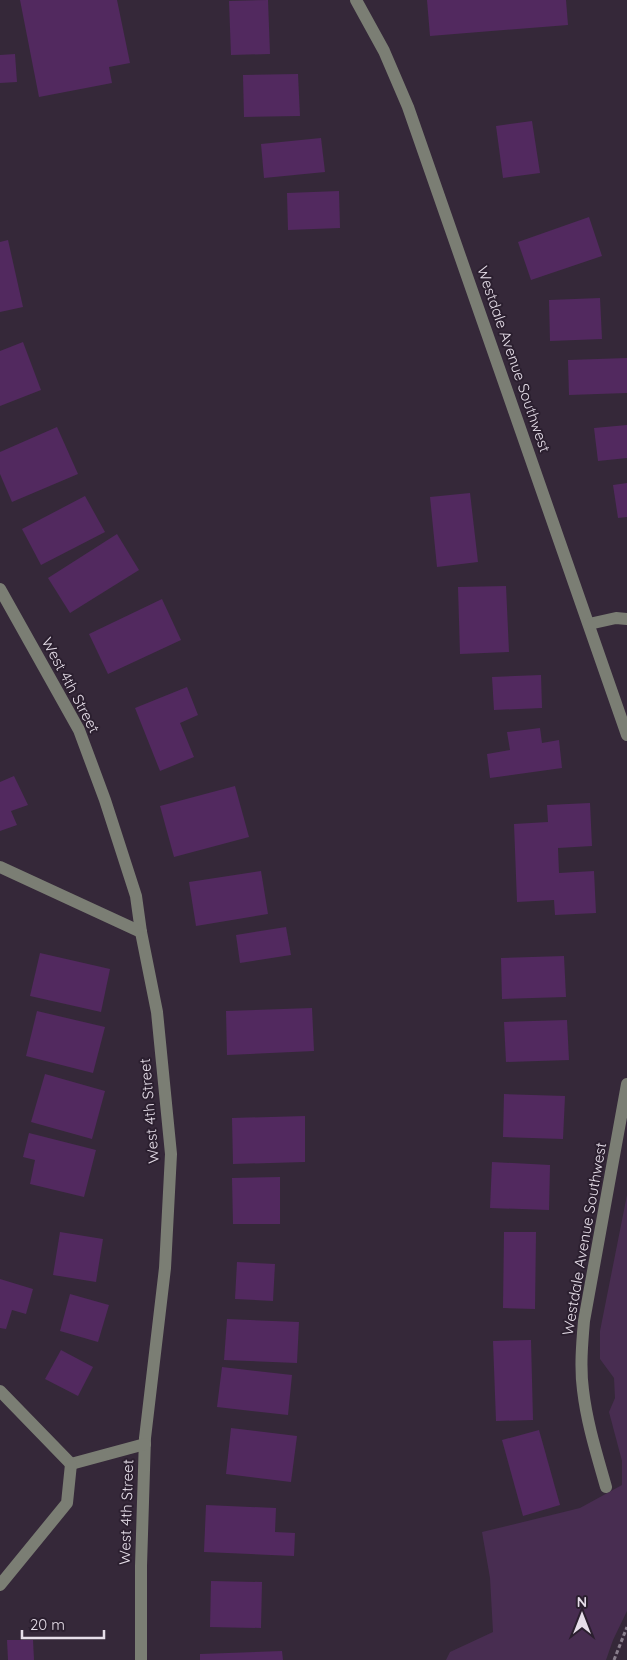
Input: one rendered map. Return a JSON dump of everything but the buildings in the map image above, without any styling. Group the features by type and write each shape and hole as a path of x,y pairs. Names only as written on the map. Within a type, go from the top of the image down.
{"street":[{"name":"Westdale Avenue Southwest","path":"356,0 384,51 408,107 627,735"},
{"name":"West 4th Street","path":"0,589 79,730 105,800 136,896 157,1012 171,1154 165,1268 145,1444 141,1566 141,1660"},
{"path":"589,624 616,618 627,619"},
{"path":"0,867 141,932"},
{"name":"Westdale Avenue Southwest","path":"606,1488 589,1428 582,1389 582,1356 584,1321 627,1084"},
{"path":"0,1391 71,1464"},
{"path":"71,1464 145,1444"},
{"path":"0,1585 67,1503 71,1464"}],"path":[{"path":"614,1660 627,1627"}],"shaded area":[{"path":"627,1195 627,1611 606,1660 446,1660 450,1652 493,1632 490,1578 482,1532 580,1508 622,1485 622,1461 609,1412 615,1398 614,1378 600,1359 600,1331"}]}
